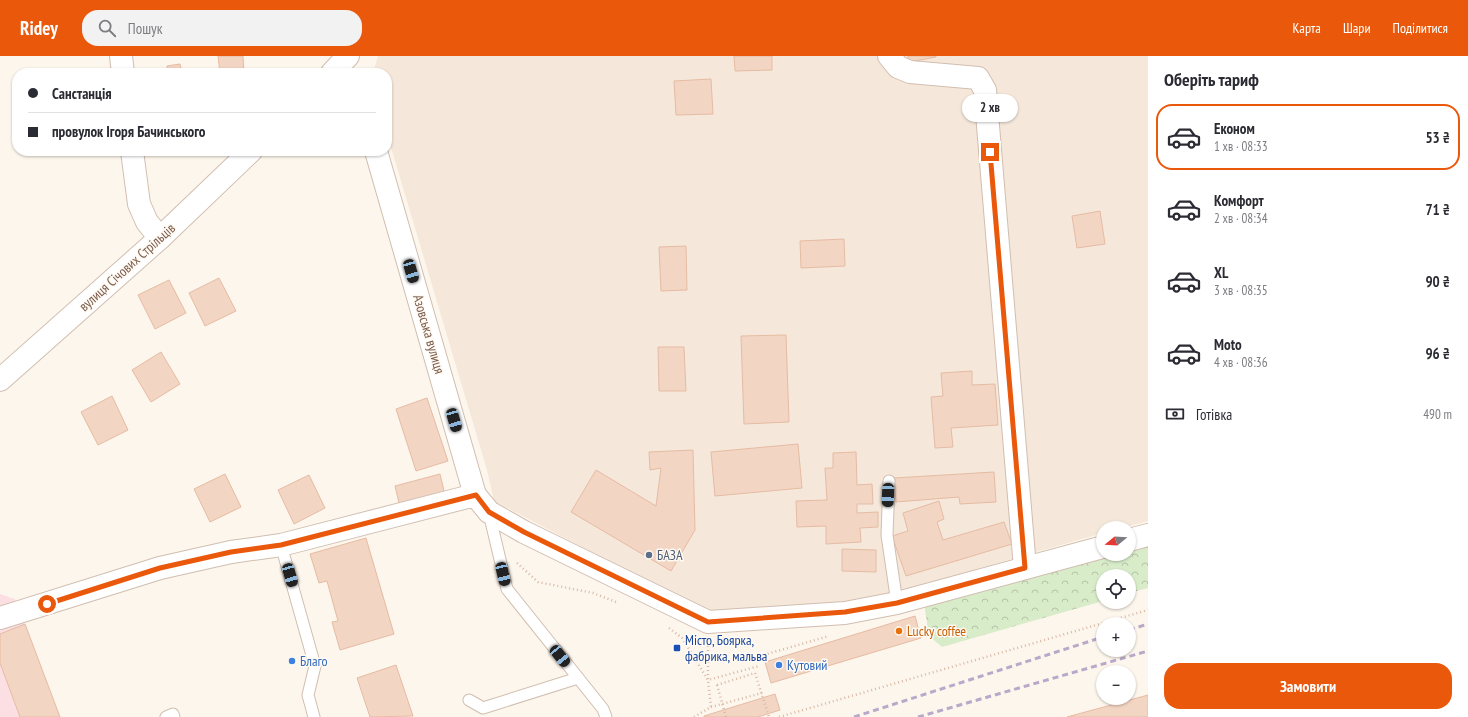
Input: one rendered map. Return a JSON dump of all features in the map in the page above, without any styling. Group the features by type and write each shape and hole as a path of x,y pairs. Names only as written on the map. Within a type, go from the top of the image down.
{"street":[{"path":"121,56 122,68"},
{"path":"889,56 898,67 910,72 978,78 985,90 1025,568"},
{"path":"133,156 139,204 147,222 160,238"},
{"name":"вулиця Січових Стрільців","path":"0,380 160,238 245,156"},
{"name":"Азовська вулиця","path":"377,156 476,495"},
{"path":"0,618 160,568 231,552 281,545 476,495 489,512 524,532 708,622 845,612 897,603 1096,549"},
{"path":"1136,538 1148,535"}],"lane":[{"path":"889,481 887,535 897,603"},
{"path":"489,512 507,589 603,708 606,717"},
{"path":"281,545 315,666 308,695 314,717"},
{"path":"469,700 483,708 578,678"},
{"path":"166,717 173,714 174,717"}],"path":[{"path":"496,544 538,582 593,593 620,604"},
{"path":"779,717 1148,610"},
{"path":"708,622 708,680 711,707"},
{"path":"666,625 682,638 708,680"},
{"path":"708,680 758,666"},
{"path":"726,717 717,685 755,673 769,717"},
{"path":"694,717 711,707 762,693"}],"shaded area":[{"path":"378,56 1148,56 1148,521 1136,524 1136,521 1096,521 1096,535 872,599 804,609 718,613 691,604 494,501 487,470 392,151 392,68 374,68"},
{"path":"0,594 15,599 60,717 0,717"}],"green space":[{"path":"1148,545 1148,588 1136,591 1136,569 1096,569 1096,603 942,647 929,636 924,603 1096,558 1096,561 1136,561 1136,548"}],"building":[{"path":"218,56 243,56 244,68 219,68"},
{"path":"734,56 772,56 772,70 735,71"},
{"path":"908,56 936,56 936,57 909,62"},
{"path":"180,64 181,68 167,68 167,66"},
{"path":"711,79 713,114 676,115 674,81"},
{"path":"1100,211 1105,244 1077,248 1072,216"},
{"path":"844,239 845,266 801,268 800,241"},
{"path":"686,246 687,290 661,291 659,247"},
{"path":"219,278 236,311 205,326 189,293"},
{"path":"169,280 186,313 155,329 138,295"},
{"path":"786,335 789,422 744,424 741,336"},
{"path":"658,347 684,347 686,391 659,391"},
{"path":"161,352 180,384 151,402 132,370"},
{"path":"972,371 972,385 995,384 998,425 951,428 953,447 935,448 931,397 943,396 941,373"},
{"path":"112,396 128,430 98,445 81,412"},
{"path":"427,398 448,461 416,471 396,409"},
{"path":"798,444 802,488 715,496 711,452"},
{"path":"693,450 695,530 671,571 571,512 596,470 656,506 661,468 650,470 649,452"},
{"path":"856,452 857,485 872,484 873,504 857,504 857,513 878,512 878,527 860,528 861,542 826,544 826,526 797,527 796,501 827,500 825,468 833,468 833,453"},
{"path":"994,472 996,502 960,504 959,497 896,502 894,478"},
{"path":"225,474 241,507 210,522 194,489"},
{"path":"440,474 445,495 400,507 395,486"},
{"path":"309,475 325,508 294,524 278,490"},
{"path":"939,501 944,519 937,522 943,540 1004,522 1012,544 906,576 892,536 908,531 903,513"},
{"path":"366,538 394,634 340,650 332,622 338,621 327,581 319,583 310,554"},
{"path":"842,549 876,550 876,572 842,571"},
{"path":"915,616 921,638 771,683 765,662"},
{"path":"25,624 60,717 20,717 0,663 0,634"},
{"path":"396,665 413,716 370,717 357,678"},
{"path":"775,694 780,710 758,717 704,717 704,716"},
{"path":"1148,695 1148,717 1067,717 1111,705 1136,705 1136,698"}],"railway":[{"path":"1136,628 1148,624"},
{"path":"854,717 1096,639"},
{"path":"918,717 1148,651"}],"place":[{"name":"БАЗА","path":"649,555"},
{"name":"Lucky coffee","path":"899,631"},
{"name":"Місто, Боярка, фабрика, мальва","path":"677,648"},
{"name":"Благо","path":"292,661"},
{"name":"Кутовий","path":"779,665"}],"route":[{"path":"47,604 160,568 231,552 281,545 476,495 489,512 524,532 708,622 767,619 845,612 897,603 1025,568 990,152"}]}
